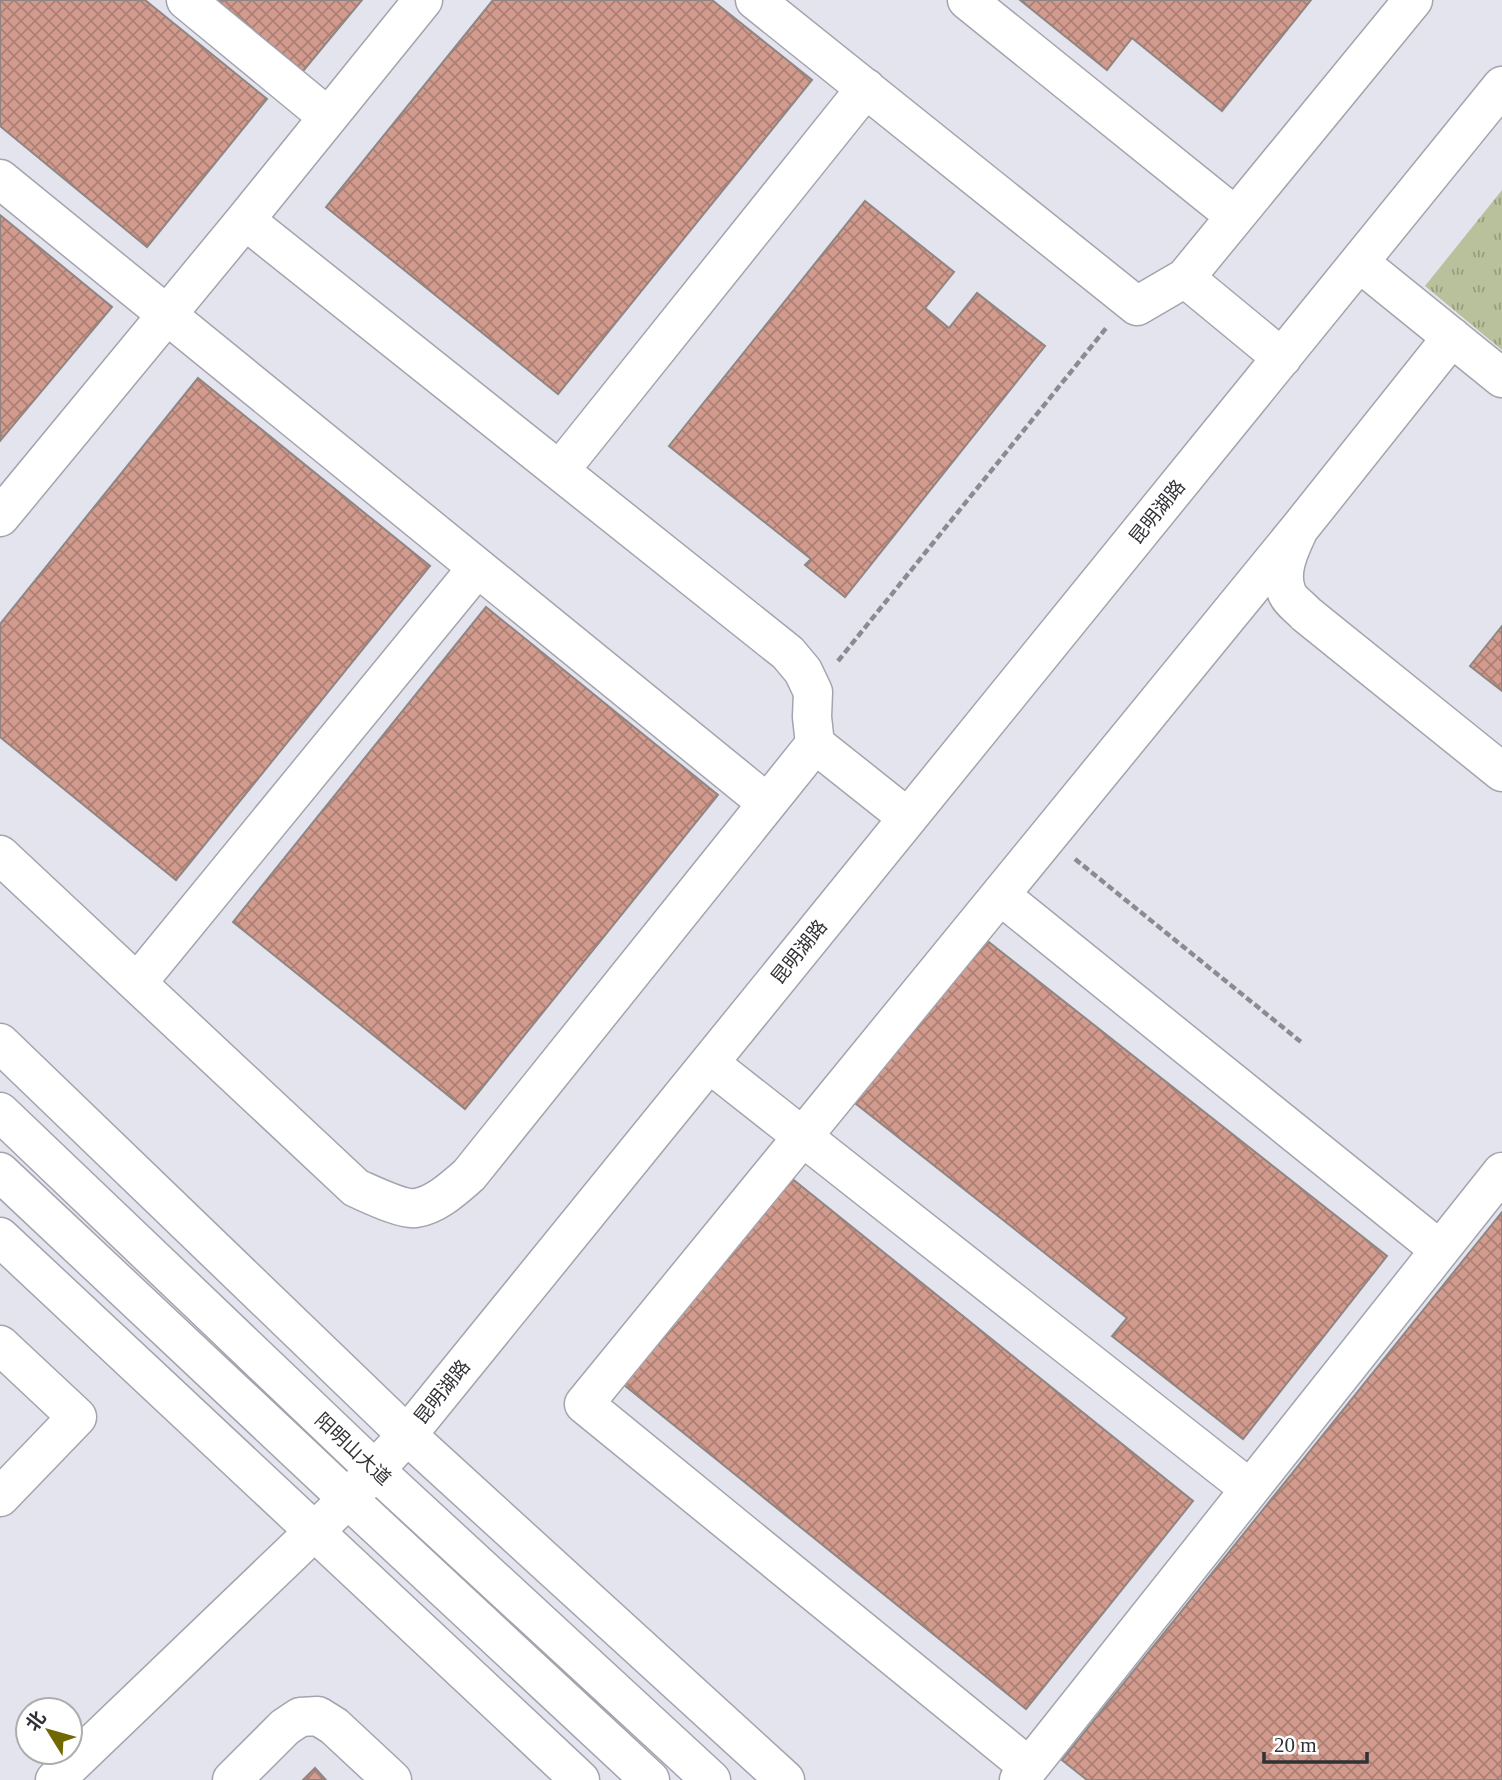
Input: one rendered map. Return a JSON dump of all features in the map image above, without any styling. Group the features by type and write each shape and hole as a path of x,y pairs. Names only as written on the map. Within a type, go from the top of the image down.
{"street":[{"path":"186,0 328,117"},
{"path":"0,517 422,0"},
{"path":"755,0 1138,306 1185,278 1413,0"},
{"path":"967,0 1235,216"},
{"name":"昆明湖路","path":"54,1780 348,1499 407,1435 1502,86"},
{"path":"560,470 866,88"},
{"path":"0,179 767,803"},
{"path":"245,220 788,653 803,671 813,691 815,744 908,818"},
{"path":"1360,263 1502,378"},
{"path":"1185,278 1282,358"},
{"path":"1452,337 584,1404 1024,1773 1502,1172"},
{"path":"1298,529 1287,555 1287,594 1306,614 1502,772"},
{"path":"137,983 477,568"},
{"path":"0,855 356,1188 384,1200 414,1208 445,1195 469,1175 815,744"},
{"path":"1000,895 1440,1250"},
{"path":"0,1043 407,1435 785,1780"},
{"path":"709,1063 1250,1489"},
{"name":"阳明山大道","path":"0,1112 375,1470 711,1780"},
{"name":"阳明山大道","path":"0,1172 650,1780"},
{"path":"0,1237 580,1780"},
{"path":"0,1345 76,1417 0,1497"},
{"path":"232,1780 285,1727 300,1717 318,1716 334,1726 392,1780"}],"path":[{"path":"813,691 1108,327 1138,306"},
{"path":"1047,837 1301,1042"}],"green space":[{"path":"1502,190 1502,350 1425,286"}],"building":[{"path":"0,0 145,0 267,99 147,247 0,126"},
{"path":"217,0 362,0 303,71"},
{"path":"493,0 712,0 812,80 558,394 326,207"},
{"path":"1020,0 1311,0 1222,111 1132,38 1107,70"},
{"path":"865,201 954,272 925,308 949,328 977,293 1045,346 845,597 805,565 811,559 669,446"},
{"path":"0,215 112,307 0,441"},
{"path":"198,378 430,566 176,880 0,737 0,624"},
{"path":"486,607 718,795 465,1109 233,922"},
{"path":"1502,626 1502,691 1470,666"},
{"path":"985,939 1387,1256 1243,1439 1112,1336 1127,1318 855,1103"},
{"path":"790,1177 1193,1501 1026,1709 623,1384"},
{"path":"1502,1212 1502,1780 1087,1780 1062,1760"},
{"path":"315,1768 326,1780 303,1780"}]}
